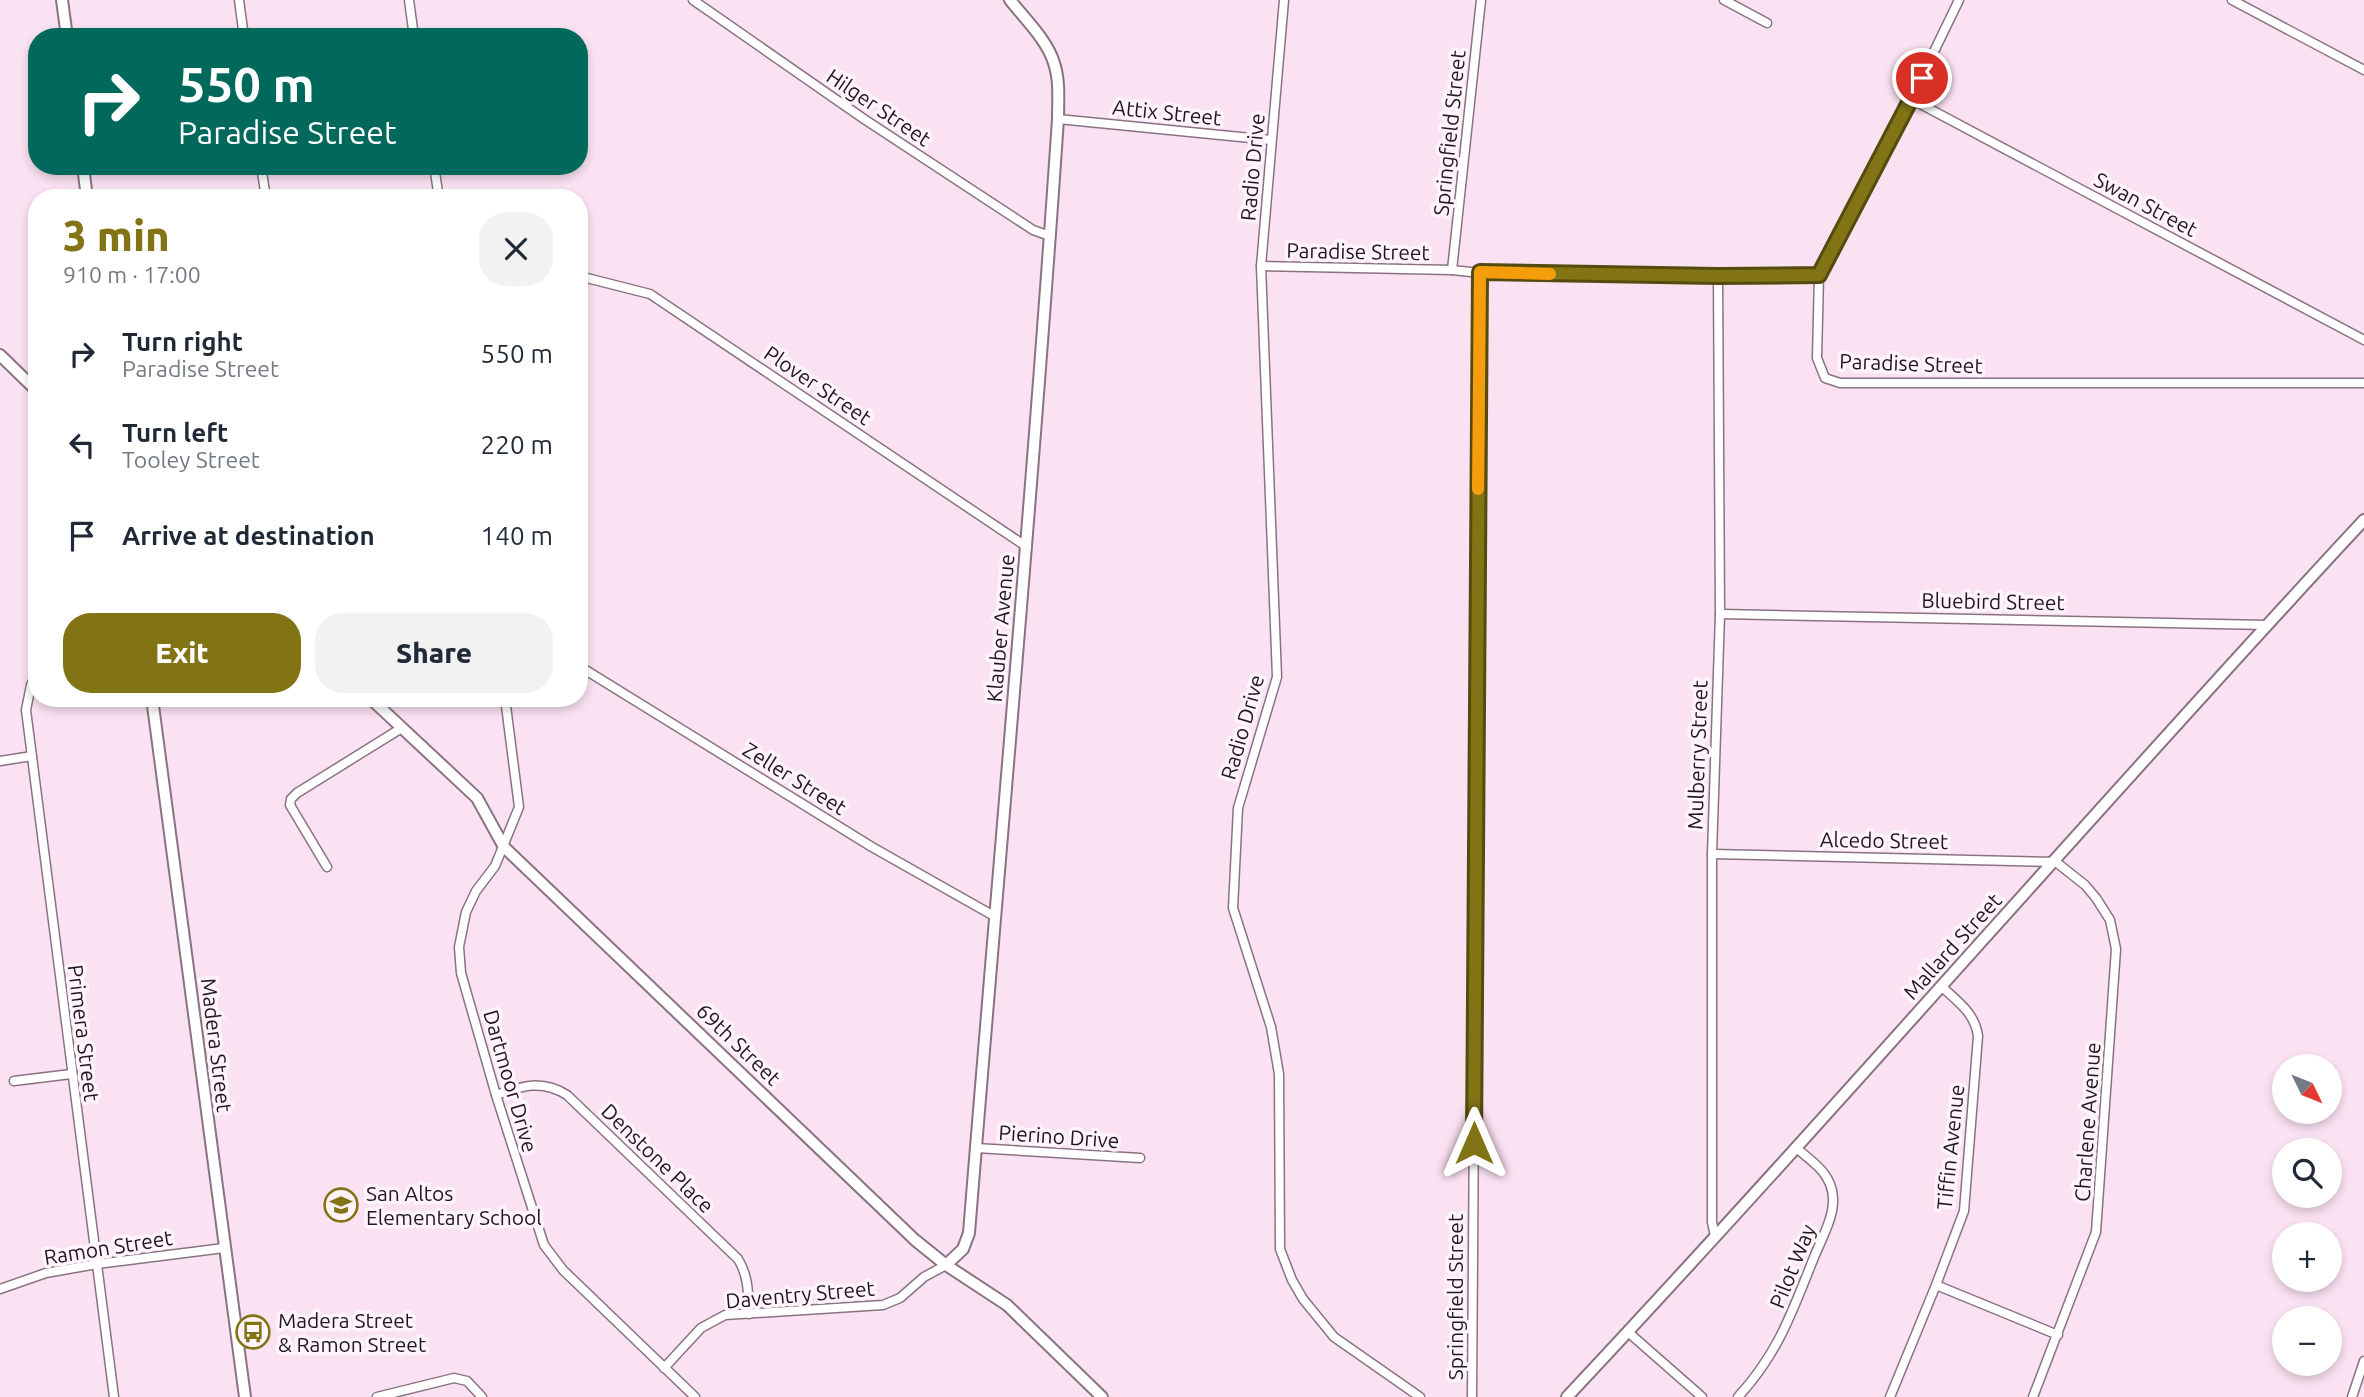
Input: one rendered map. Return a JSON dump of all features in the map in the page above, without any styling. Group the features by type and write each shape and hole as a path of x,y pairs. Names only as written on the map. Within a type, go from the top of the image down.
{"street":[{"path":"62,0 66,28"},
{"path":"239,0 243,28"},
{"path":"409,0 413,28"},
{"name":"Hilger Street","path":"693,0 954,178 1033,230 1050,236"},
{"name":"Klauber Avenue","path":"946,1265 962,1250 969,1233 1027,547 1059,118 1058,86 1052,57 1010,0"},
{"name":"Radio Drive","path":"1284,0 1261,267 1277,677 1238,808 1233,908 1272,1027 1279,1074 1280,1249 1303,1299 1334,1337 1420,1397"},
{"name":"Springfield Street","path":"1452,270 1481,0"},
{"path":"1724,0 1767,23"},
{"path":"1819,275 1911,99 1959,0"},
{"path":"2232,0 2364,70"},
{"name":"Swan Street","path":"1911,99 2364,340"},
{"name":"Attix Street","path":"1059,118 1271,140"},
{"name":"Paradise Street","path":"1261,267 1718,276 1819,275 1817,358 1825,377 1840,383 2364,383"},
{"name":"Springfield Street","path":"1472,1397 1480,272"},
{"name":"Mulberry Street","path":"1715,1236 1712,1222 1712,854 1720,614 1718,276"},
{"name":"Plover Street","path":"588,278 650,294 1027,547"},
{"path":"0,355 28,382"},
{"name":"Mallard Street","path":"1567,1397 2364,520"},
{"name":"Bluebird Street","path":"1720,614 2266,625"},
{"name":"Zeller Street","path":"588,672 872,847 994,916"},
{"name":"Primera Street","path":"28,700 26,710 114,1397"},
{"name":"Madera Street","path":"153,707 245,1397"},
{"name":"69th Street","path":"379,707 477,798 504,847 915,1240 946,1265 1007,1305 1102,1397"},
{"name":"Dartmoor Drive","path":"506,707 519,807 495,866 471,901 462,923 459,947 461,973 536,1226 549,1254 695,1397"},
{"path":"327,867 290,805 291,799 400,729"},
{"path":"0,761 32,756"},
{"name":"Alcedo Street","path":"1712,854 2056,862"},
{"name":"Charlene Avenue","path":"2034,1397 2096,1232 2116,949 2110,920 2096,898 2056,862"},
{"name":"Tiffin Avenue","path":"1890,1397 1964,1211 1977,1025 1970,1013 1941,986"},
{"path":"14,1081 71,1074"},
{"name":"Denstone Place","path":"496,1095 521,1086 538,1084 567,1095 738,1259 745,1270 749,1314"},
{"name":"Pilot Way","path":"1738,1397 1776,1348 1831,1216 1833,1198 1829,1179 1796,1147"},
{"name":"Pierino Drive","path":"976,1148 1140,1158"},
{"name":"Ramon Street","path":"0,1289 46,1273 224,1248"},
{"name":"Daventry Street","path":"664,1368 709,1323 725,1315 883,1305 901,1298 924,1277 946,1265"},
{"path":"1936,1285 2058,1335"},
{"path":"1628,1332 1702,1397"},
{"path":"2352,1397 2364,1361"},
{"path":"377,1397 454,1378 467,1381 482,1397"}],"slow traffic":[{"path":"1478,489 1480,272 1550,274"}],"place":[{"name":"San Altos Elementary School","path":"341,1205"},
{"name":"Madera Street & Ramon Street","path":"253,1332"}],"route":[{"path":"1474,1143 1480,272 1819,275 1922,78"}]}
